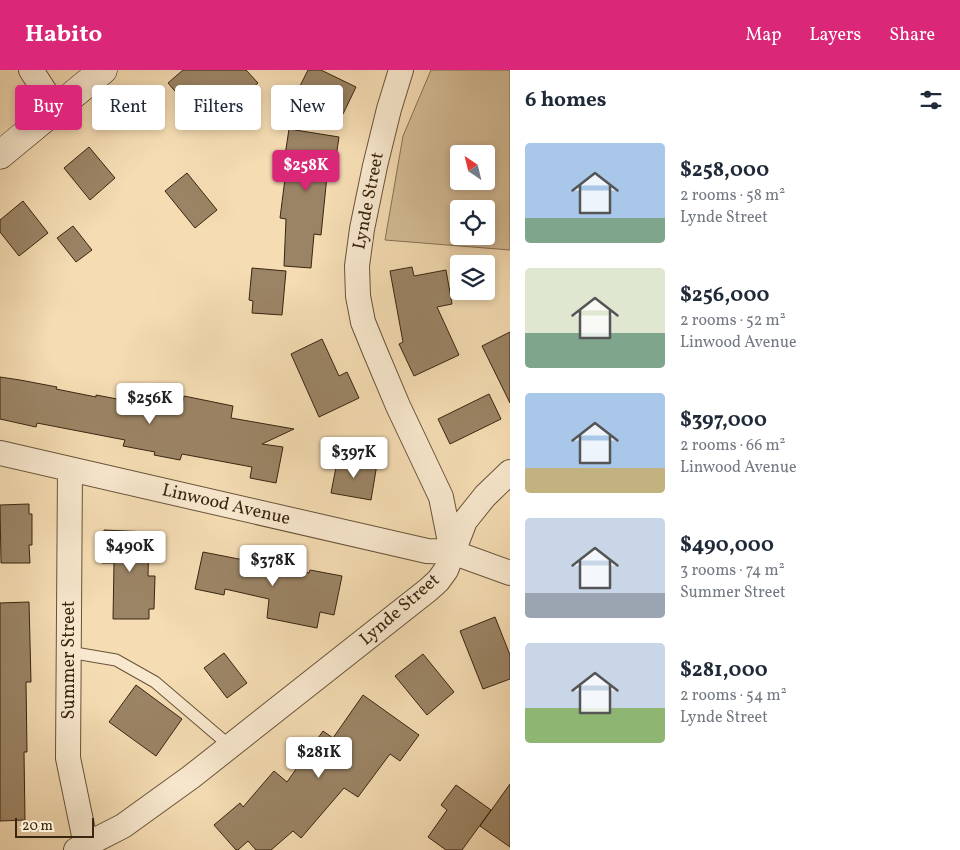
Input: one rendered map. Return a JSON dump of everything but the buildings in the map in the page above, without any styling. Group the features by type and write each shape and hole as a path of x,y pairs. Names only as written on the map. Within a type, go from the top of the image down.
{"street":[{"path":"31,70 41,85"},
{"path":"82,87 103,70"},
{"name":"Lynde Street","path":"83,848 123,826 191,777 428,590 446,570 452,552 441,497 398,406 374,349 363,322 358,296 357,266 362,229 384,128 401,70"},
{"path":"0,155 30,130"},
{"name":"Linwood Avenue","path":"0,453 427,551 452,552 510,572"},
{"name":"Summer Street","path":"70,469 68,758 83,848"},
{"path":"452,552 466,521 485,496 510,472"}],"lane":[{"path":"69,652 116,660 155,682 230,746"}],"shaded area":[{"path":"431,70 510,70 510,250 385,240 403,136"}]}
